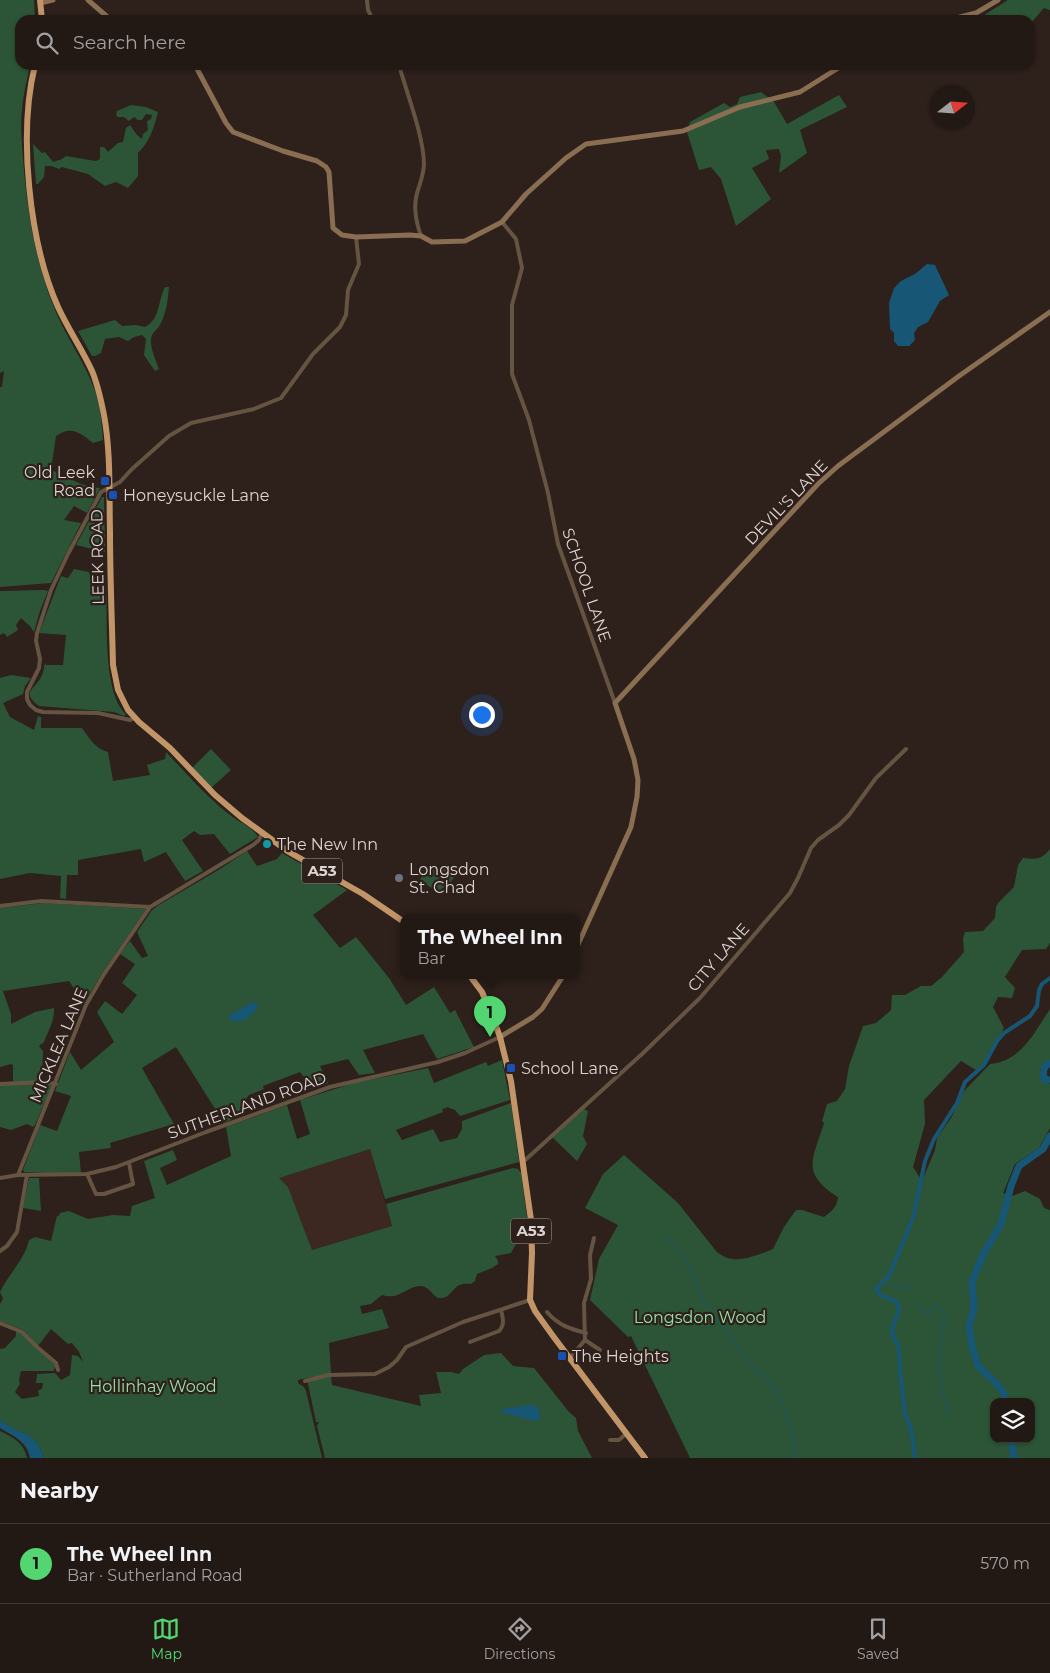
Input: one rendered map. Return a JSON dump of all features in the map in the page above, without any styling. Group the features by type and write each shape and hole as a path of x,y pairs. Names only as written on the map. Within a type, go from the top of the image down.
{"highway":[{"path":"40,1 41,15"},
{"name":"LEEK ROAD","path":"35,70 30,87 27,117 27,152 34,221 45,271 58,307 92,371 108,442 114,671 122,701 134,718 170,748 215,795 262,833 289,852 363,894 400,919"},
{"name":"A53","path":"472,979 482,992 500,1038 510,1082 531,1220 530,1300"},
{"path":"530,1300 535,1311 645,1458"}],"street":[{"path":"40,1 53,0"},
{"path":"88,0 105,15"},
{"path":"368,0 368,10 371,15"},
{"path":"968,15 976,13 998,0"},
{"path":"198,70 226,123 233,132 283,151 317,161 326,167 330,172 333,228 342,235 356,237 410,235 421,236 432,242 465,241 502,222 526,194 566,158 586,144 683,131 740,107 800,92 834,70"},
{"path":"401,70 418,128 424,162 423,177 417,192 416,205 421,236"},
{"name":"SCHOOL LANE","path":"502,222 516,239 522,268 512,305 512,374 529,420 548,493 558,544 634,759 638,780 637,797 631,827 580,941"},
{"path":"134,718 130,720 98,713 43,712 36,710 30,705 27,699 27,692 39,668 40,659 36,641 37,633 51,590 68,554 102,492 120,482 169,436 192,423 254,409 281,398 312,354 340,327 346,315 348,290 358,264 356,237"},
{"name":"DEVIL'S LANE","path":"615,703 831,472 959,376 1050,312"},
{"name":"CITY LANE","path":"523,1162 642,1054 700,998 790,893 811,848 849,815 876,778 906,749"},
{"path":"0,906 41,900 150,907 253,845 262,836 262,833"},
{"name":"MICKLEA LANE","path":"18,1175 86,1005 104,974 150,907"},
{"path":"500,1038 542,1009 561,979"},
{"name":"SUTHERLAND ROAD","path":"0,1178 18,1175 87,1174 129,1163 206,1132 330,1087 438,1062 500,1038"},
{"path":"0,1084 44,1082 56,1084"},
{"path":"87,1174 96,1194 104,1194 133,1184 129,1163"},
{"path":"0,1251 7,1246 17,1232 27,1175"},
{"path":"570,1358 585,1340 584,1303 591,1279 590,1255 594,1238"},
{"path":"305,1381 328,1375 375,1374 389,1367 397,1360 406,1347 463,1322 530,1300"},
{"path":"470,1342 499,1331 502,1328 501,1310"},
{"path":"547,1312 554,1321 565,1328 586,1333"},
{"path":"0,1323 22,1332 56,1363 58,1370"},
{"path":"585,1340 600,1350"},
{"path":"610,1440 619,1440 627,1433"}],"shaded area":[{"path":"370,1149 392,1226 312,1250 288,1187 279,1178"}],"green space":[{"path":"0,0 34,0 35,15 15,15 15,70 29,70 23,99 21,122 30,217 37,255 48,292 59,320 94,388 98,401 103,440 93,443 80,433 71,431 66,431 56,436 51,470 81,484 100,488 87,513 74,506 64,520 81,523 51,583 0,587 0,387 2,387 4,371 0,373"},
{"path":"1008,0 1050,0 1050,10 1044,8 1035,18 1035,15 984,15"},
{"path":"761,92 774,102 787,124 839,95 847,107 800,130 807,153 779,173 781,156 779,149 766,150 769,159 752,168 771,199 736,226 721,179 711,167 699,170 687,132 690,122 724,103 730,107 737,104 740,97"},
{"path":"131,105 146,107 158,112 151,134 146,144 138,153 138,176 128,188 116,182 105,186 88,174 51,166 45,166 44,177 36,184 33,144 42,153 45,152 53,162 66,156 96,161 100,159 100,147 104,147 108,152 118,143 123,142 126,128 130,125 142,139 143,134 148,130 147,121 151,119 152,115 146,114 142,120 134,117 129,121 124,117 116,115 117,111"},
{"path":"165,287 169,287 165,312 160,325 151,339 159,369 155,371 144,355 146,339 142,335 128,341 119,337 105,339 101,353 92,356 78,331 115,320 122,326 136,325 145,327 150,324 156,315"},
{"path":"102,497 104,497 105,552 76,545"},
{"path":"74,569 89,572 92,582 106,586 110,673 118,704 126,714 124,716 114,712 39,706 31,698 30,692 41,677 45,663 46,665 63,665 66,635 39,633 61,576 68,578"},
{"path":"0,591 48,591 34,632 21,618 16,625 18,630 7,637 4,633 0,635"},
{"path":"11,675 31,678 25,686 23,694 3,703 10,717 34,730 38,716 41,717 41,728 82,728 96,746 108,752 113,781 150,775 147,765 165,759 166,752 216,803 251,829 258,837 230,854 214,834 200,835 194,831 182,840 203,871 185,881 166,852 144,862 141,849 78,860 78,875 67,875 66,899 60,898 61,876 30,873 0,879 0,678"},
{"path":"211,749 231,770 211,788 192,768"},
{"name":"Longsdon Wood","path":"1050,849 1050,943 1046,949 1022,950 1005,977 1015,988 1012,998 998,997 993,1007 1004,1028 989,1060 976,1070 961,1061 924,1100 925,1124 913,1167 922,1181 935,1150 937,1138 951,1118 964,1091 990,1064 1001,1062 1019,1052 1033,1036 1050,1009 1050,1061 1045,1063 1040,1070 1042,1078 1050,1084 1050,1128 1039,1148 1015,1164 1003,1193 1012,1196 1025,1191 1040,1199 1044,1208 1050,1210 1050,1458 690,1458 631,1336 628,1337 590,1300 599,1259 618,1225 585,1208 603,1174 624,1155 678,1203 716,1251 730,1258 744,1259 773,1249 784,1227 796,1210 824,1217 837,1204 838,1197 818,1180 814,1173 814,1156 824,1123 822,1121 827,1104 837,1101 845,1089 849,1066 863,1026 876,1023 891,1010 892,995 905,995 921,986 931,986 942,977 964,952 963,938 965,932 983,931 995,918 996,907 999,902 1014,887 1018,865 1023,858 1032,859 1044,855"},
{"path":"247,851 257,866 277,859 282,853 347,890 313,915 340,948 356,937 389,978 406,1005 434,987 450,1013 455,1010 474,1047 437,1059 423,1034 363,1050 375,1073 359,1075 348,1059 320,1066 328,1083 313,1089 300,1072 263,1086 264,1089 249,1095 241,1105 245,1114 224,1123 176,1047 142,1068 174,1124 110,1143 111,1148 79,1152 81,1173 24,1172 23,1170 40,1125 57,1131 71,1096 55,1091 70,1052 81,1070 114,1042 97,1012 105,1001 122,1014 137,995 122,983 135,964 120,954 130,941 142,958 148,956 137,932 152,910"},
{"path":"429,865 459,870 442,895 420,880"},
{"path":"44,903 146,909 84,1003 69,981 3,991 11,1014 11,1024 35,1012 54,1008 51,1025 44,1042 39,1046 43,1051 42,1081 13,1082 13,1065 0,1067 0,908"},
{"name":"Hollinhay Wood","path":"502,1060 510,1100 460,1116 455,1110 447,1107 442,1109 443,1112 396,1130 402,1140 433,1129 440,1142 457,1138 462,1129 462,1121 511,1103 519,1162 385,1199 370,1149 279,1178 288,1187 312,1250 392,1226 386,1204 513,1168 518,1169 521,1173 529,1233 516,1244 511,1253 495,1256 498,1264 477,1274 475,1281 471,1284 458,1286 445,1297 438,1298 429,1289 417,1286 399,1295 382,1295 371,1304 360,1306 362,1314 382,1309 389,1328 329,1343 331,1373 298,1380 298,1383 306,1391 322,1458 44,1458 41,1449 31,1437 0,1420 0,1349 5,1348 16,1336 16,1331 21,1332 56,1366 53,1371 21,1371 20,1384 15,1392 22,1399 39,1396 38,1390 42,1389 43,1383 36,1383 37,1374 55,1373 61,1380 70,1375 72,1355 78,1356 83,1362 79,1352 72,1343 68,1344 51,1329 38,1346 23,1330 0,1321 0,1304 3,1299 0,1292 3,1286 24,1254 29,1240 35,1237 51,1241 57,1216 60,1213 69,1211 88,1219 113,1215 130,1216 132,1206 155,1198 144,1161 173,1150 177,1160 160,1168 167,1185 231,1156 226,1127 287,1105 297,1139 310,1134 300,1100 354,1083 428,1068 434,1083 486,1062 488,1066"},
{"path":"42,1083 52,1086 35,1125 33,1127 27,1124 11,1130 0,1127 0,1085"},
{"path":"584,1109 588,1111 583,1136 587,1144 577,1161 552,1137"},
{"path":"29,1178 39,1178 41,1211 23,1208"},
{"path":"501,1353 513,1366 534,1368 569,1412 576,1418 578,1431 592,1458 325,1458 317,1426 319,1422 316,1422 308,1381 331,1376 332,1385 421,1406 419,1395 441,1393 436,1372 459,1374 463,1369 484,1355"},
{"path":"0,1431 21,1444 27,1458 0,1458"}],"water":[{"path":"927,264 935,265 949,295 940,301 928,322 918,327 914,333 915,340 909,346 898,346 894,341 894,333 890,329 889,303 894,288 901,281 915,274"},
{"path":"255,1002 258,1005 256,1009 246,1019 233,1021 228,1019 230,1015"},
{"path":"531,1405 538,1407 540,1419 534,1421 503,1413 501,1410 502,1409"},
{"path":"0,1420 32,1437 41,1449 44,1458 30,1458 23,1443 0,1428"}],"waterway":[{"path":"915,1458 911,1428 905,1415 899,1349 892,1329 899,1310 898,1305 896,1301 880,1295 876,1289 889,1276 913,1218 925,1161 934,1139 957,1103 965,1082 984,1065 997,1041 1004,1033 1030,1016 1037,1006 1039,990 1042,984 1050,978"},
{"path":"1050,1063 1044,1070 1044,1079 1050,1080"},
{"path":"1004,1398 1004,1394 996,1383 978,1366 972,1346 969,1326 974,1308 972,1281 984,1253 1001,1224 1011,1186 1019,1166 1043,1149 1050,1136"},
{"path":"665,1236 691,1267 700,1295 708,1309 756,1371 764,1375 774,1388 784,1405 787,1418"},
{"path":"891,1284 914,1289"},
{"path":"916,1301 924,1312 929,1313 936,1304 944,1311 939,1370 949,1417"},
{"path":"787,1421 792,1434 795,1458"},
{"path":"1012,1443 1014,1458"}],"place":[{"name":"Old Leek Road","path":"105,481"},
{"name":"Honeysuckle Lane","path":"113,495"},
{"name":"The New Inn","path":"267,844"},
{"name":"Longsdon St. Chad","path":"399,878"},
{"name":"The Wheel Inn","path":"490,1037"},
{"name":"School Lane","path":"511,1068"},
{"name":"The Heights","path":"562,1356"}]}
